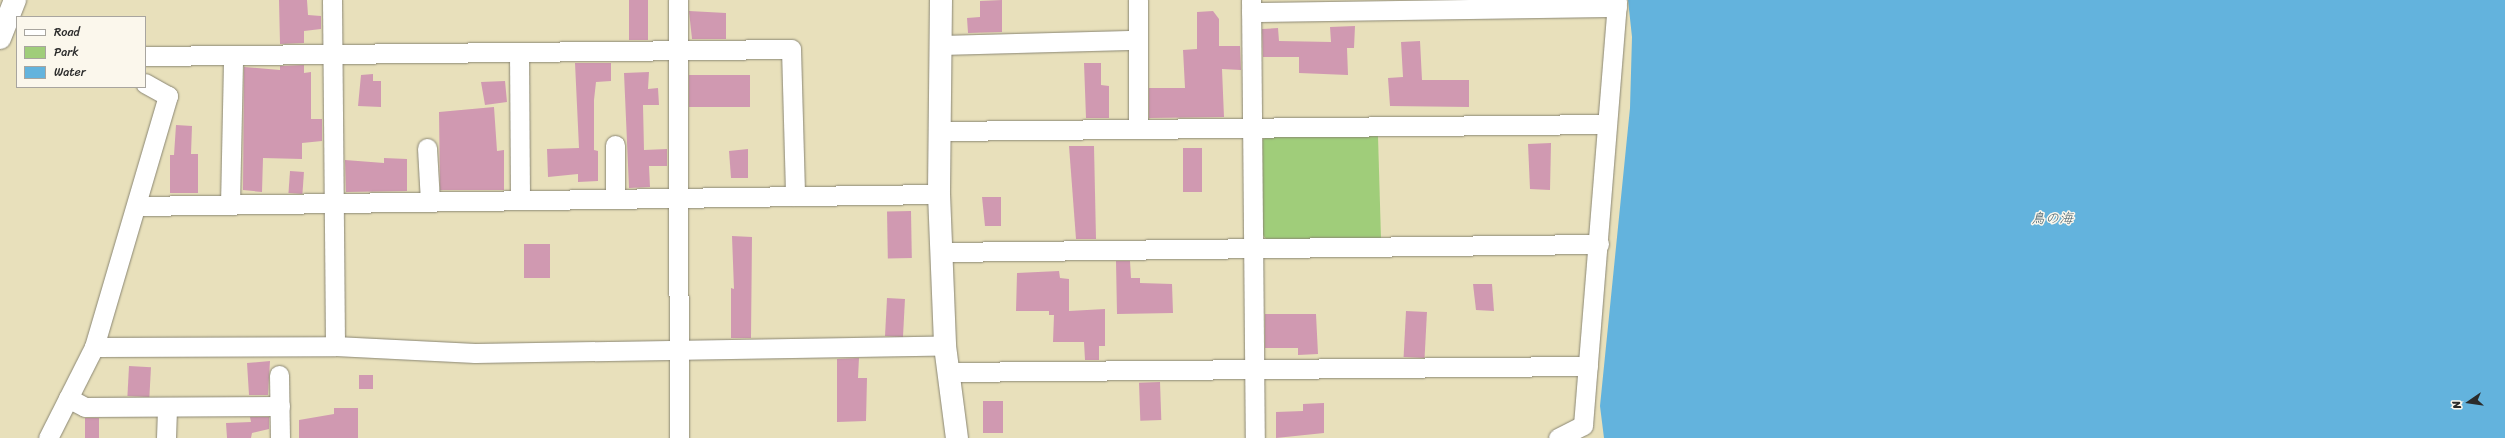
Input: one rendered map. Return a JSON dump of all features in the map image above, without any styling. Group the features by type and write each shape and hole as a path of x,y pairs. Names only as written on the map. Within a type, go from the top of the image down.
{"street":[{"path":"7,32 15,0"},
{"path":"332,0 335,346"},
{"path":"678,0 681,351 679,438"},
{"path":"941,0 939,194 945,346 957,438"},
{"path":"1138,0 1138,129"},
{"path":"1255,438 1253,371 1251,6 1617,3 1599,244 1583,425 1558,438"},
{"path":"941,45 1138,40"},
{"path":"146,56 791,50 795,196"},
{"path":"519,52 520,200"},
{"path":"230,205 233,56"},
{"path":"48,438 94,348 137,206 168,96 146,84"},
{"path":"940,131 1608,124"},
{"path":"615,145 615,198"},
{"path":"428,148 430,201"},
{"path":"137,206 939,194"},
{"path":"942,252 1253,250 1599,244"},
{"path":"94,348 335,346 475,353 945,346"},
{"path":"948,372 1253,371 1588,366"},
{"path":"279,375 280,438"},
{"path":"68,398 85,407 280,406"},
{"path":"166,438 167,407"}],"green space":[{"path":"1268,136 1378,136 1381,239 1267,240 1261,233 1258,143"}],"water":[{"name":"鳥の海","path":"1628,0 2505,0 2505,438 1604,438 1600,406 1630,108 1632,37"}],"building":[{"path":"279,0 307,0 308,15 321,16 321,29 304,31 304,43 280,44"},
{"path":"629,0 648,0 648,40 629,40"},
{"path":"1002,0 1002,32 968,33 967,18 980,17 980,1"},
{"path":"689,11 726,13 726,39 692,39"},
{"path":"1213,11 1219,19 1219,46 1240,46 1241,70 1222,69 1224,117 1149,118 1149,88 1185,88 1183,50 1197,49 1197,12"},
{"path":"1355,26 1354,48 1347,48 1348,75 1299,73 1299,57 1263,57 1262,29 1278,28 1279,41 1331,42 1330,27"},
{"path":"1420,41 1422,80 1469,80 1469,107 1390,106 1388,78 1403,77 1401,42"},
{"path":"575,63 611,63 611,81 596,82 594,100 594,150 598,151 598,181 578,182 578,174 548,177 547,149 579,148"},
{"path":"1084,63 1101,63 1101,85 1109,86 1109,118 1086,118"},
{"path":"304,65 304,73 311,72 311,119 322,119 322,141 302,143 302,159 263,158 262,192 243,190 244,67 280,70 280,66"},
{"path":"649,72 648,89 658,88 659,105 643,105 644,150 667,149 667,166 649,166 650,187 629,188 624,73"},
{"path":"373,74 373,81 381,81 381,107 358,106 361,75"},
{"path":"689,75 750,75 750,107 689,107"},
{"path":"505,81 507,102 485,105 481,82"},
{"path":"494,107 497,151 504,150 504,190 440,190 439,112"},
{"path":"176,125 192,126 191,154 198,154 198,193 170,193 170,155 174,155"},
{"path":"1551,143 1550,190 1530,189 1528,144"},
{"path":"1069,146 1094,146 1096,239 1076,239"},
{"path":"1183,148 1202,148 1202,192 1183,192"},
{"path":"748,149 748,178 731,178 729,151"},
{"path":"384,158 407,159 407,191 346,192 345,160 384,163"},
{"path":"290,171 304,172 302,194 288,193"},
{"path":"982,197 1001,197 1001,226 985,226"},
{"path":"887,211 911,211 912,258 888,258"},
{"path":"732,236 752,237 751,338 731,338 731,288 734,289"},
{"path":"524,244 550,244 550,278 524,278"},
{"path":"1116,261 1130,261 1131,278 1140,278 1140,283 1172,284 1173,313 1117,314"},
{"path":"1059,271 1060,278 1069,279 1069,311 1105,309 1105,346 1099,346 1099,360 1085,360 1084,342 1053,342 1054,315 1049,315 1049,311 1016,311 1017,273"},
{"path":"1473,284 1492,284 1494,311 1476,310"},
{"path":"887,298 905,299 903,337 885,336"},
{"path":"1406,311 1427,312 1425,358 1404,357"},
{"path":"1265,314 1316,314 1318,354 1298,355 1298,348 1265,348"},
{"path":"859,358 858,378 867,378 866,421 837,422 837,359"},
{"path":"270,361 268,395 249,395 247,363"},
{"path":"129,366 151,367 149,397 127,396"},
{"path":"359,375 373,375 373,389 359,389"},
{"path":"1160,382 1161,420 1140,421 1139,383"},
{"path":"983,401 1003,401 1003,433 983,433"},
{"path":"1324,403 1324,433 1276,438 1276,412 1303,411 1303,404"},
{"path":"334,408 358,408 358,438 299,438 299,420 334,414"},
{"path":"250,417 269,417 269,429 252,433 251,438 227,438 226,423 251,422"},
{"path":"85,418 99,418 99,438 85,438"}]}
